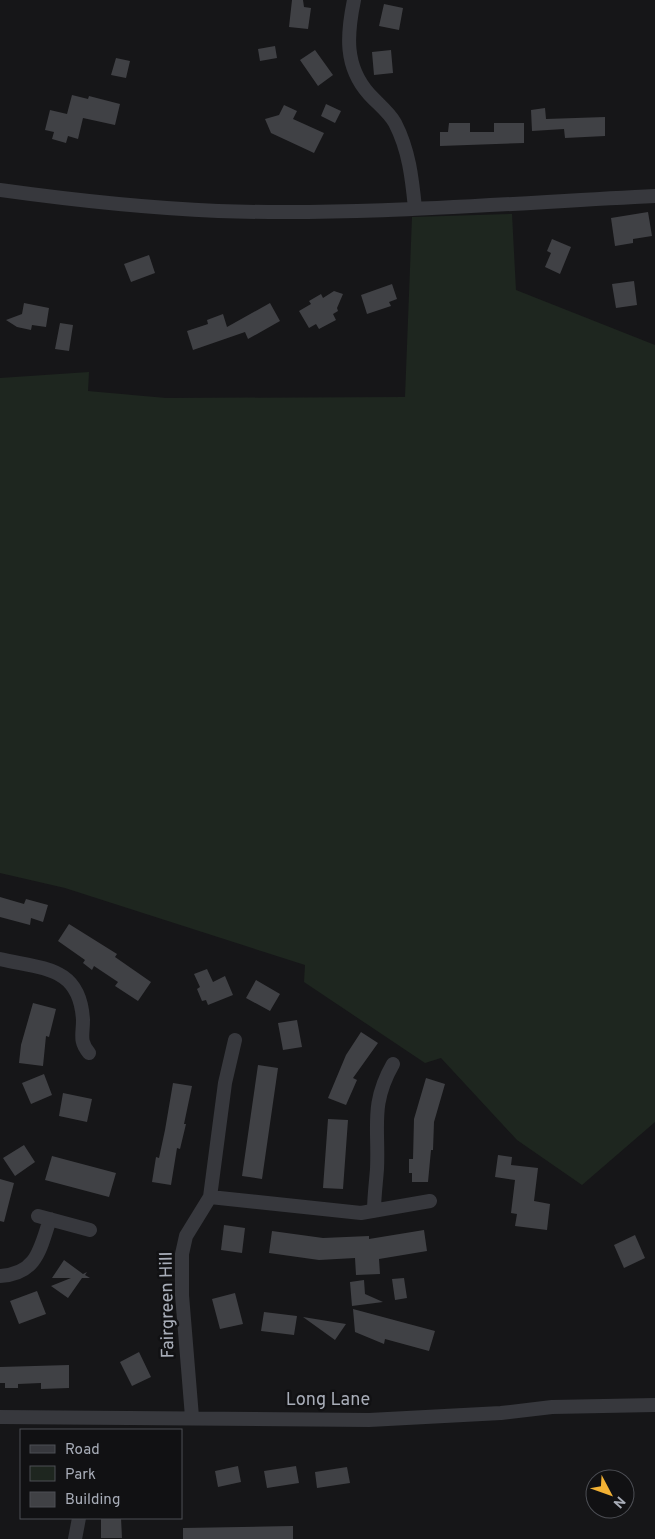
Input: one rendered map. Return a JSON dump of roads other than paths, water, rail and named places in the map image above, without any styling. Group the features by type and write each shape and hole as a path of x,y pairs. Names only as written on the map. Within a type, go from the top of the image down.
{"street":[{"path":"354,0 348,31 348,55 353,72 367,92 393,120 403,139 411,168 415,208"},
{"path":"0,190 127,206 218,211 300,212 655,196"},
{"path":"0,960 43,969 62,976 72,984 80,996 82,1044 89,1053"},
{"name":"Fairgreen Hill","path":"192,1418 182,1294 182,1254 186,1236 210,1197 225,1083 235,1040"},
{"path":"374,1211 377,1170 376,1116 385,1078 393,1064"},
{"path":"210,1197 361,1213 430,1202"},
{"path":"0,1276 11,1276 24,1270 34,1262 44,1218 90,1230"},
{"name":"Long Lane","path":"0,1417 104,1425 192,1418 370,1420 501,1413 552,1407 655,1405"},
{"path":"75,1539 79,1519"}]}
